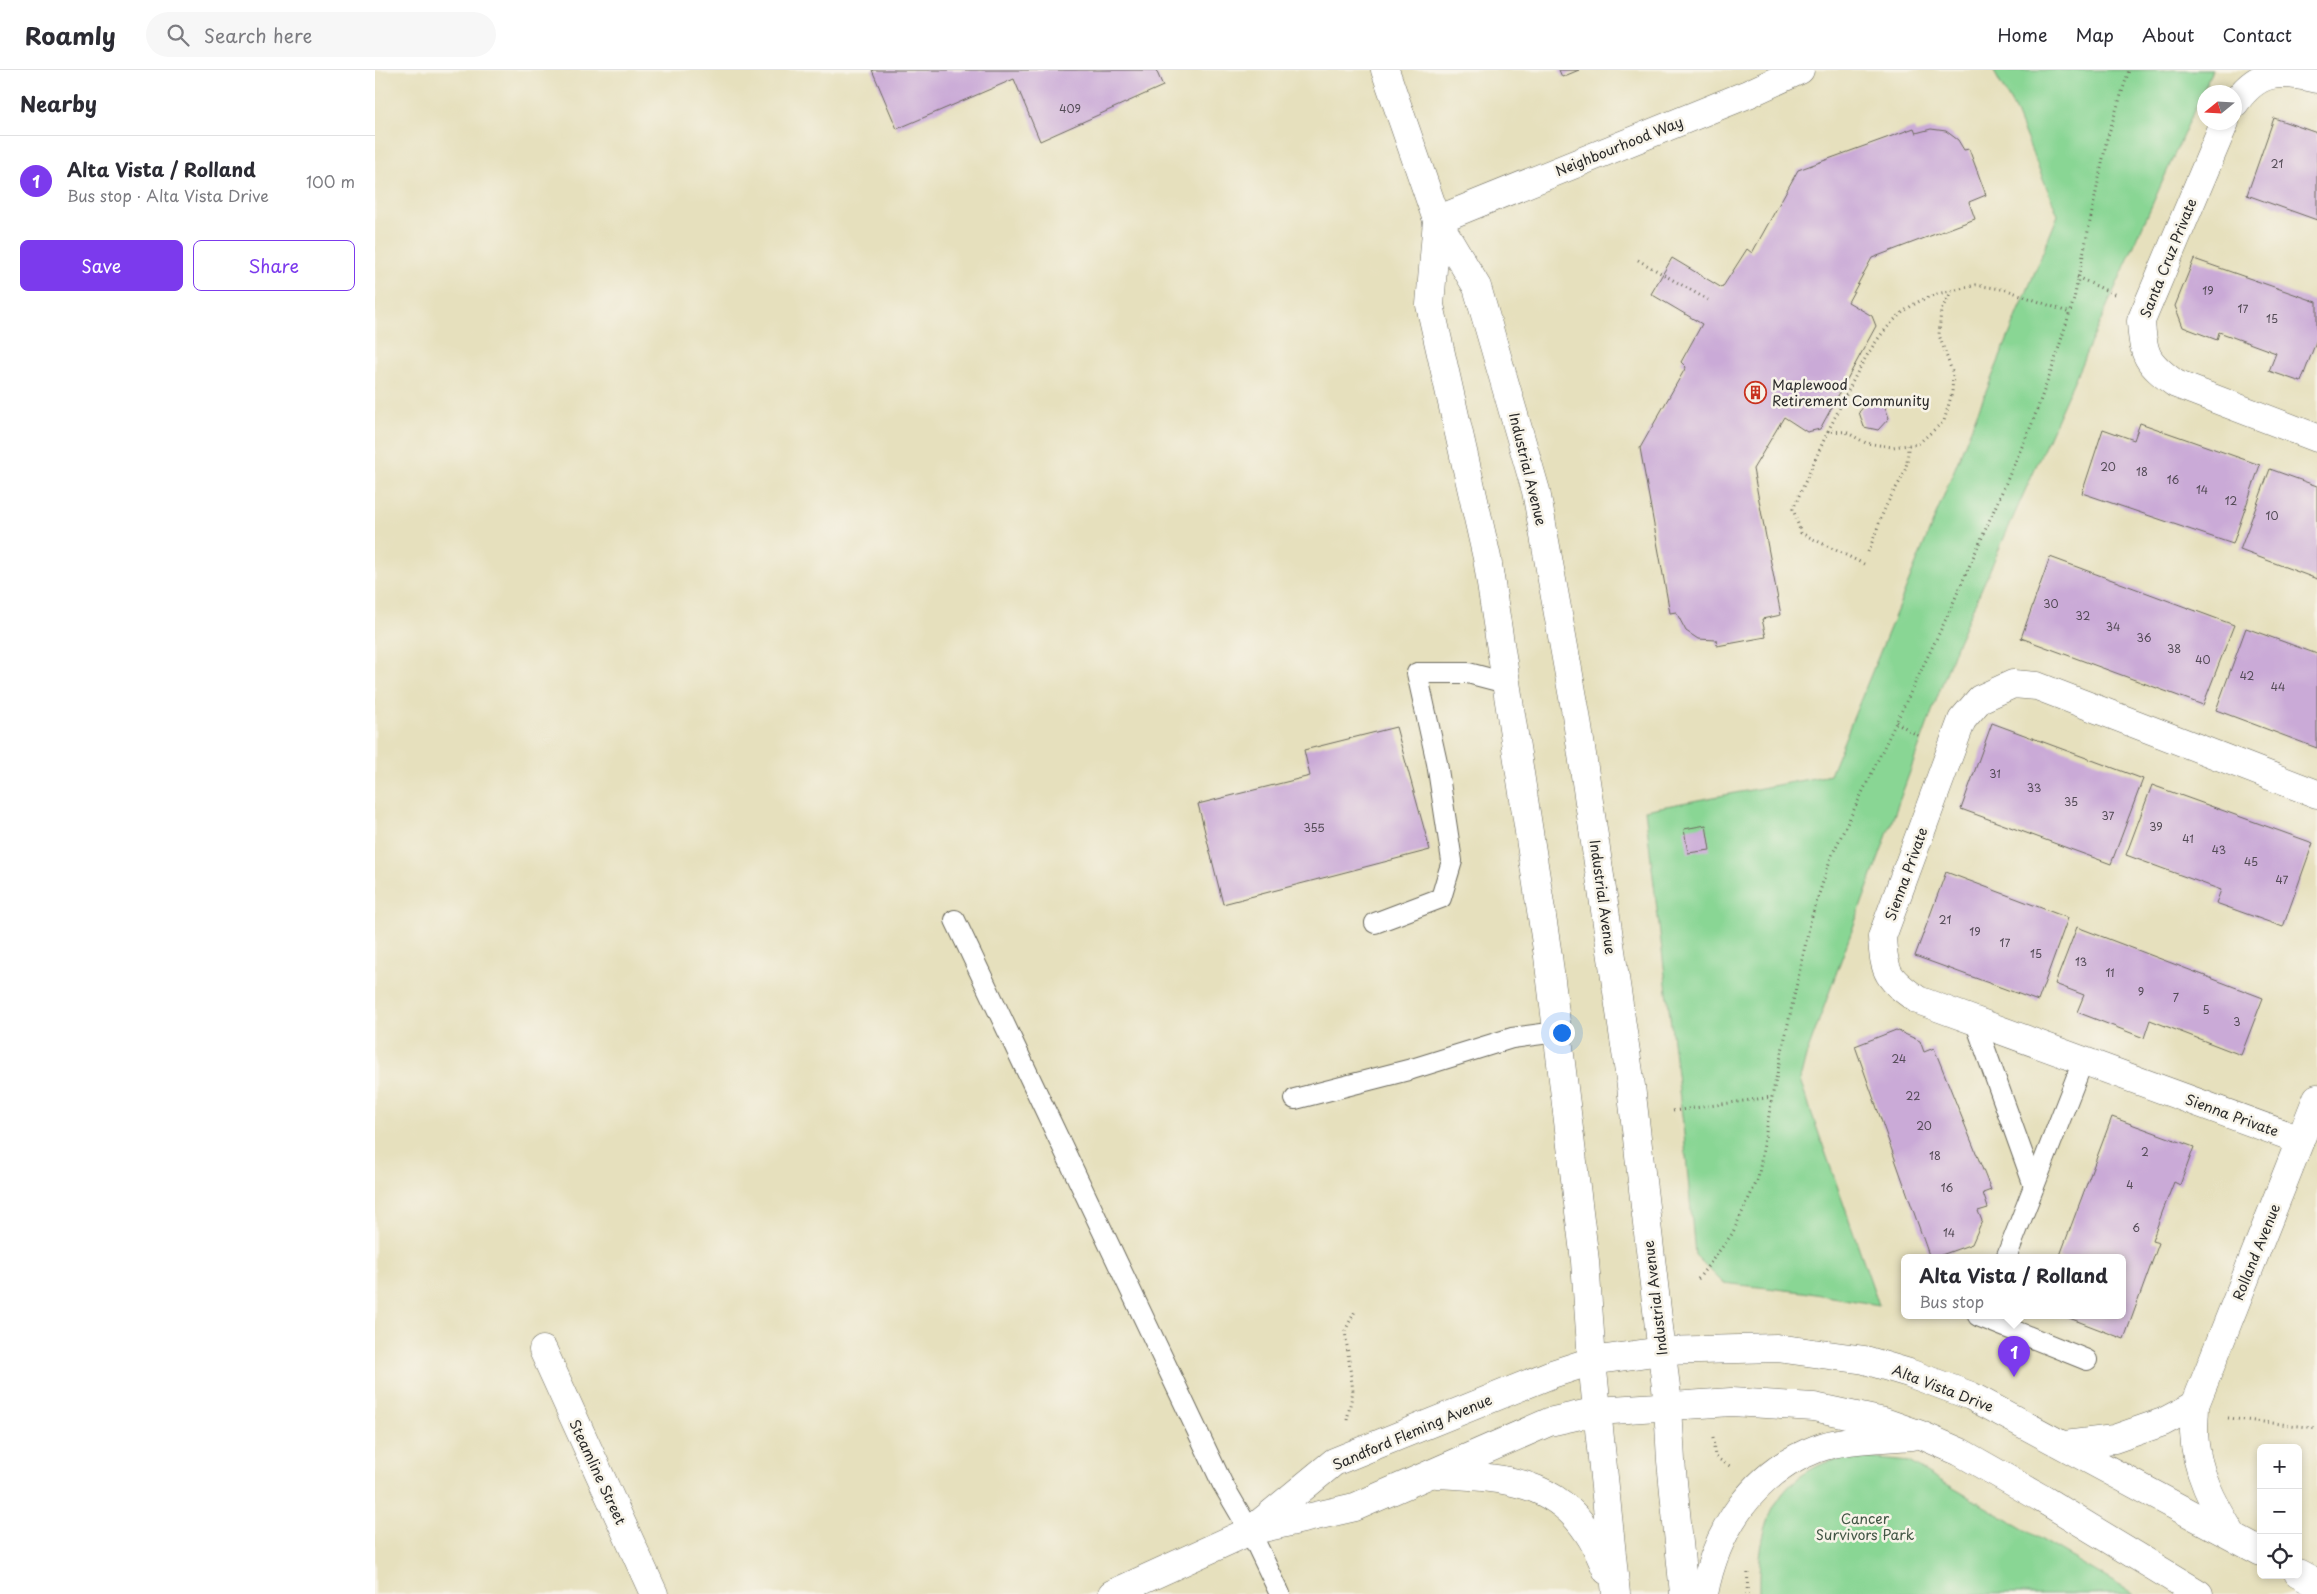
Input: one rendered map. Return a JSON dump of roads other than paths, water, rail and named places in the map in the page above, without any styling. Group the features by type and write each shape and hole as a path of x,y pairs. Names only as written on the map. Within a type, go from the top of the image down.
{"street":[{"name":"Industrial Avenue","path":"1385,70 1437,220 1477,287 1536,491 1576,714 1631,1086 1668,1405 1671,1461 1684,1594"},
{"name":"Neighbourhood Way","path":"1437,220 1748,94 1800,70"},
{"path":"2242,93 2246,87 2271,73 2296,72 2317,79"},
{"name":"Santa Cruz Private","path":"2222,130 2141,321 2143,348 2156,369 2176,384 2317,438"},
{"name":"Industrial Avenue","path":"1437,220 1430,305 1487,558 1548,956 1585,1261 1592,1361 1615,1590"},
{"name":"Sienna Private","path":"2300,1140 1917,1000 1897,986 1884,965 1882,937 1962,720 1980,699 2013,684 2037,686 2317,794"},
{"name":"Rolland Avenue","path":"2233,1536 2210,1499 2198,1460 2194,1433 2195,1405 2317,1098"},
{"name":"Alta Vista Drive","path":"1592,1361 1661,1351 1777,1348 1865,1360 1909,1373 1971,1396 2257,1550"},
{"name":"Steamline Street","path":"543,1350 654,1594"},
{"name":"Sandford Fleming Avenue","path":"1250,1531 1334,1462 1553,1374 1592,1361"},
{"path":"1598,1411 1731,1402 1815,1407 1884,1422 1960,1452 2041,1498 2199,1594"},
{"path":"2065,1445 2114,1439 2163,1422 2195,1405"},
{"name":"Sandford Fleming Avenue","path":"1112,1594 1250,1531 1355,1507 1549,1422 1598,1411"},
{"path":"1704,1594 1712,1559 1735,1514 1753,1491 1772,1474 1790,1461 1817,1449 1849,1442 1921,1435"},
{"path":"1433,1474 1505,1479 1538,1488 1572,1512 1589,1533 1615,1590"},
{"path":"2302,1575 2317,1583"}],"lane":[{"path":"1375,923 1441,898 1452,862 1437,763 1417,673 1467,673 1506,682"},
{"path":"955,920 1222,1482 1250,1531 1280,1594"},
{"path":"1975,1021 2034,1186"},
{"path":"1295,1099 1412,1069 1512,1038 1557,1032"},
{"path":"2007,1254 2083,1061"},
{"path":"1988,1319 2087,1360"}],"place":[{"name":"Maplewood Retirement Community","path":"1756,392"},
{"name":"Alta Vista / Rolland","path":"2014,1377"}],"park label":[{"name":"Cancer Survivors Park","path":"1865,1526"}]}
